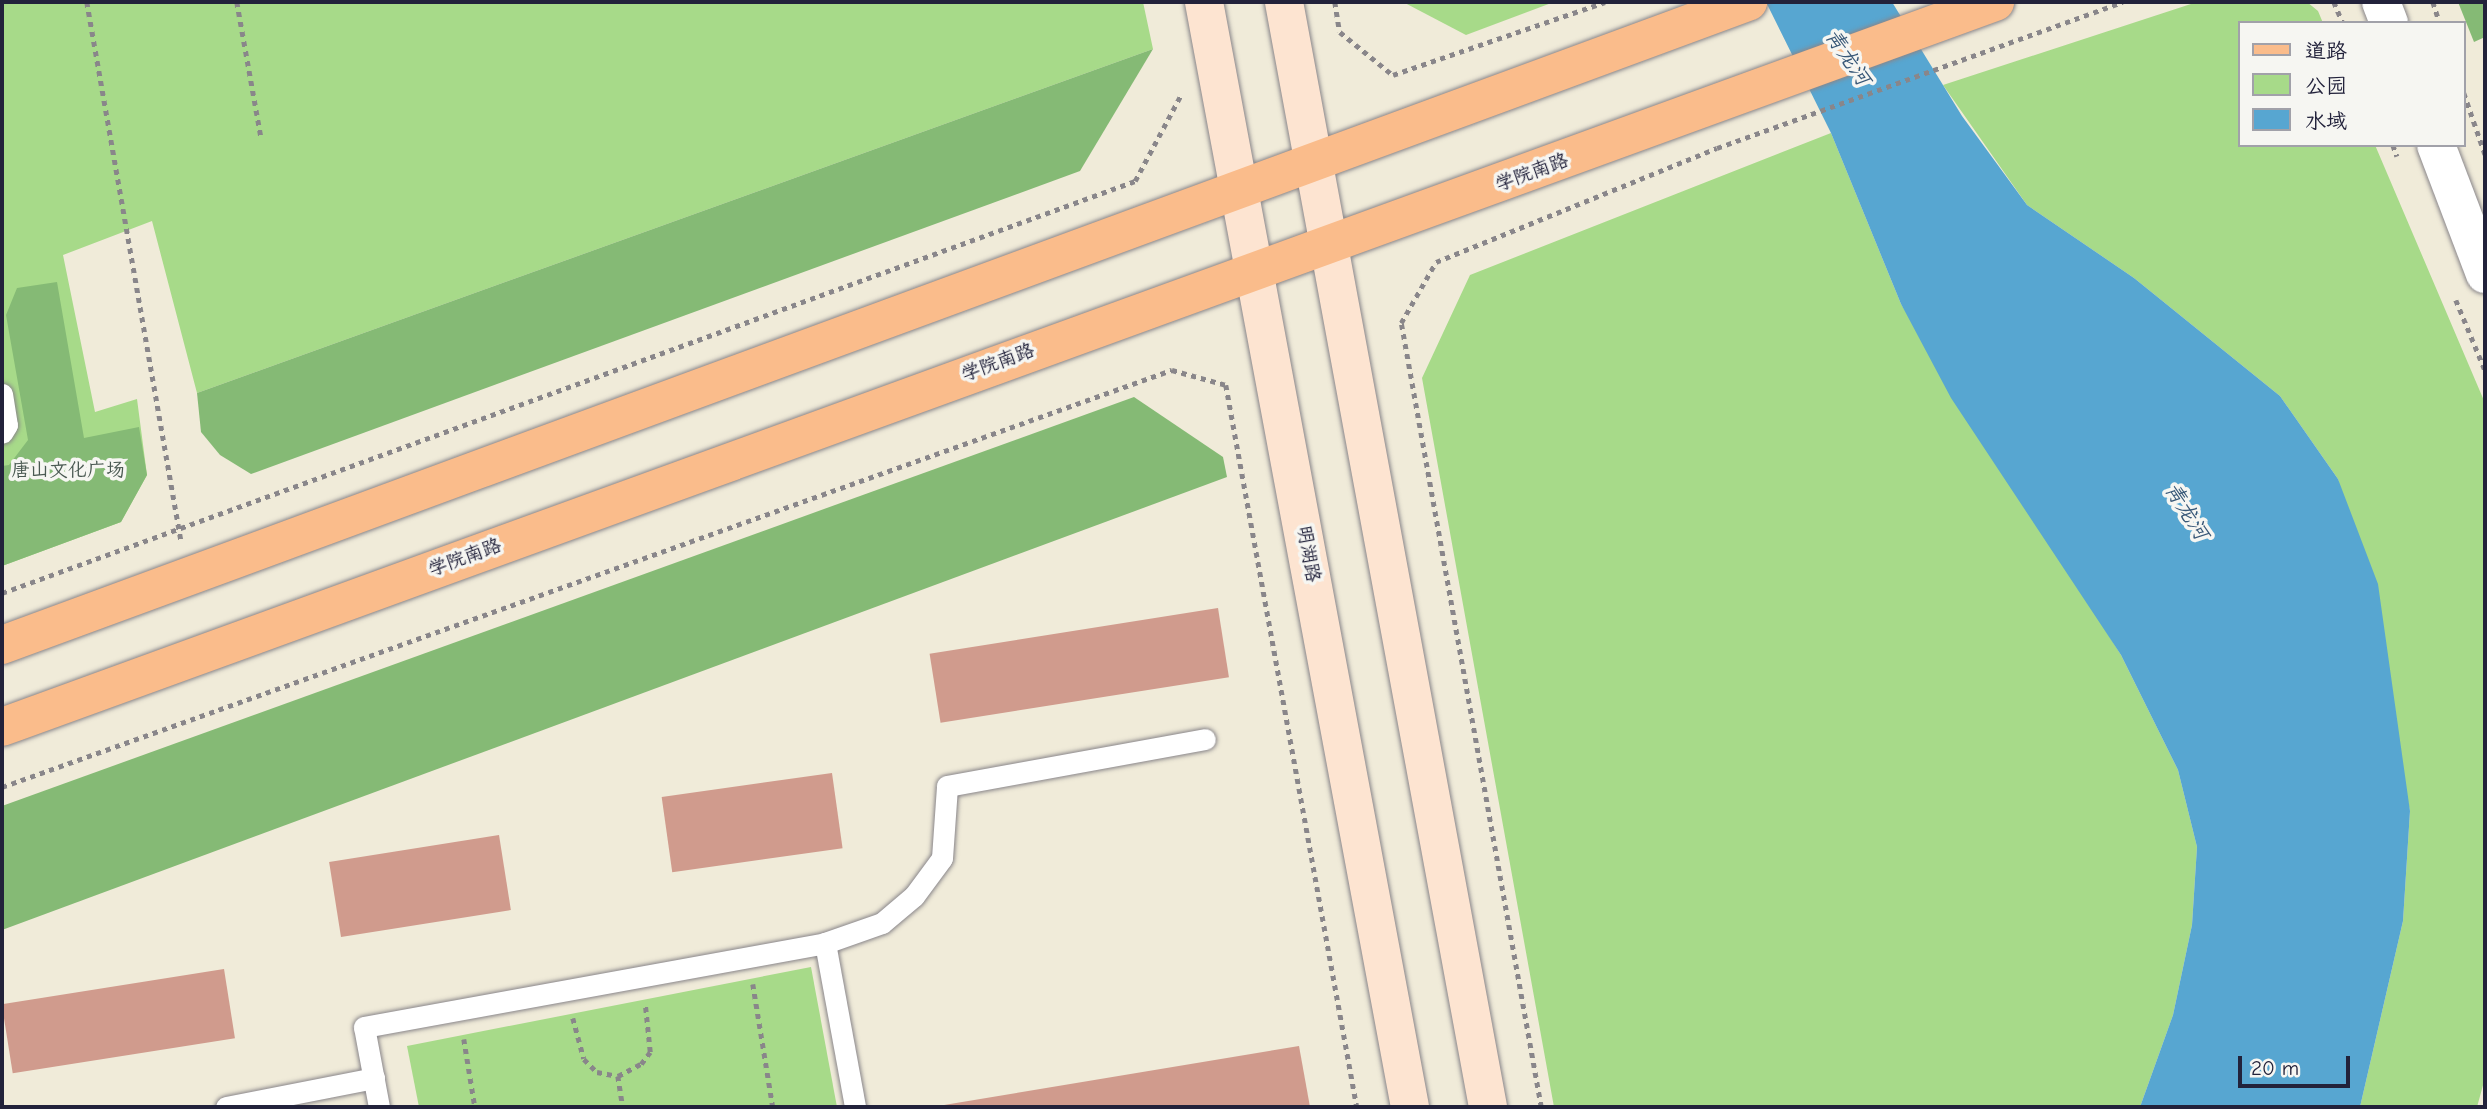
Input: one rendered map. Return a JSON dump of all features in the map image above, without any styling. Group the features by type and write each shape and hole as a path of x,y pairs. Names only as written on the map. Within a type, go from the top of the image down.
{"main road":[{"name":"明湖路","path":"1204,2 1410,1107"},
{"path":"1284,2 1331,245 1488,1107"},
{"path":"2,645 1239,192 1731,7"},
{"name":"学院南路","path":"2,727 1255,269 1331,245 1735,99 1980,7"}],"street":[{"path":"2381,2 2388,21"},
{"path":"2437,147 2485,274"}],"lane":[{"path":"2,394 7,425 2,433"},
{"path":"379,1107 364,1027 825,943 882,923 914,896 942,858 947,786 1205,739"},
{"path":"825,943 855,1107"},
{"path":"226,1107 374,1078"}],"path":[{"path":"87,2 188,579"},
{"path":"237,2 261,136"},
{"path":"1335,2 1340,32 1393,75 1605,2"},
{"path":"1541,1107 1401,323 1436,262 1755,134 2123,2"},
{"path":"2334,2 2342,21"},
{"path":"2433,2 2440,21"},
{"path":"2,593 1135,181 1185,88"},
{"path":"2466,99 2485,154"},
{"path":"2,787 1172,370 1226,385 1357,1107"},
{"path":"749,958 773,1107"},
{"path":"569,989 584,1059 597,1072 618,1076 641,1064 650,1052 640,976"},
{"path":"474,1107 461,1026 495,1020 492,1003"},
{"path":"618,1076 623,1107"}],"green space":[{"name":"唐山文化广场","path":"2,2 1143,2 1153,49 197,393 152,221 63,255 95,412 137,399 147,475 121,522 2,566"},
{"path":"1403,2 1554,2 1466,35"},
{"path":"2197,2 2307,2 2318,11 2322,21 2238,21 2238,147 2376,147 2485,403 2485,1078 2477,1107 2360,1107 2403,921 2410,811 2338,479 2280,396 2134,278 2027,205 1943,85"},
{"path":"2458,2 2485,2 2485,37 2474,42"},
{"path":"1153,49 1080,171 251,474 220,455 201,432 197,393"},
{"path":"1831,133 1901,304 2121,655 2178,770 2197,847 2192,925 2173,1015 2140,1107 1554,1107 1422,378 1470,275"},
{"name":"唐山文化广场","path":"57,282 84,438 139,427 147,475 121,522 2,566 2,466 9,465 28,440 6,315 17,288"},
{"path":"1134,397 1223,457 1227,477 2,930 2,806"},
{"path":"811,967 837,1107 419,1107 407,1046"}],"water":[{"name":"青龙河","path":"1766,2 1892,2 1962,116 2027,205 2134,278 2280,396 2338,479 2378,584 2410,811 2403,921 2360,1107 2140,1107 2173,1015 2192,925 2197,847 2178,770 2121,655 1951,398 1901,304 1831,133"}],"building":[{"path":"1218,608 1229,677 941,723 930,654"},
{"path":"832,773 843,848 672,872 662,797"},
{"path":"499,835 511,910 341,937 329,862"},
{"path":"224,969 235,1038 13,1073 2,1004"},
{"path":"1299,1046 1310,1107 938,1107 938,1106"}]}
